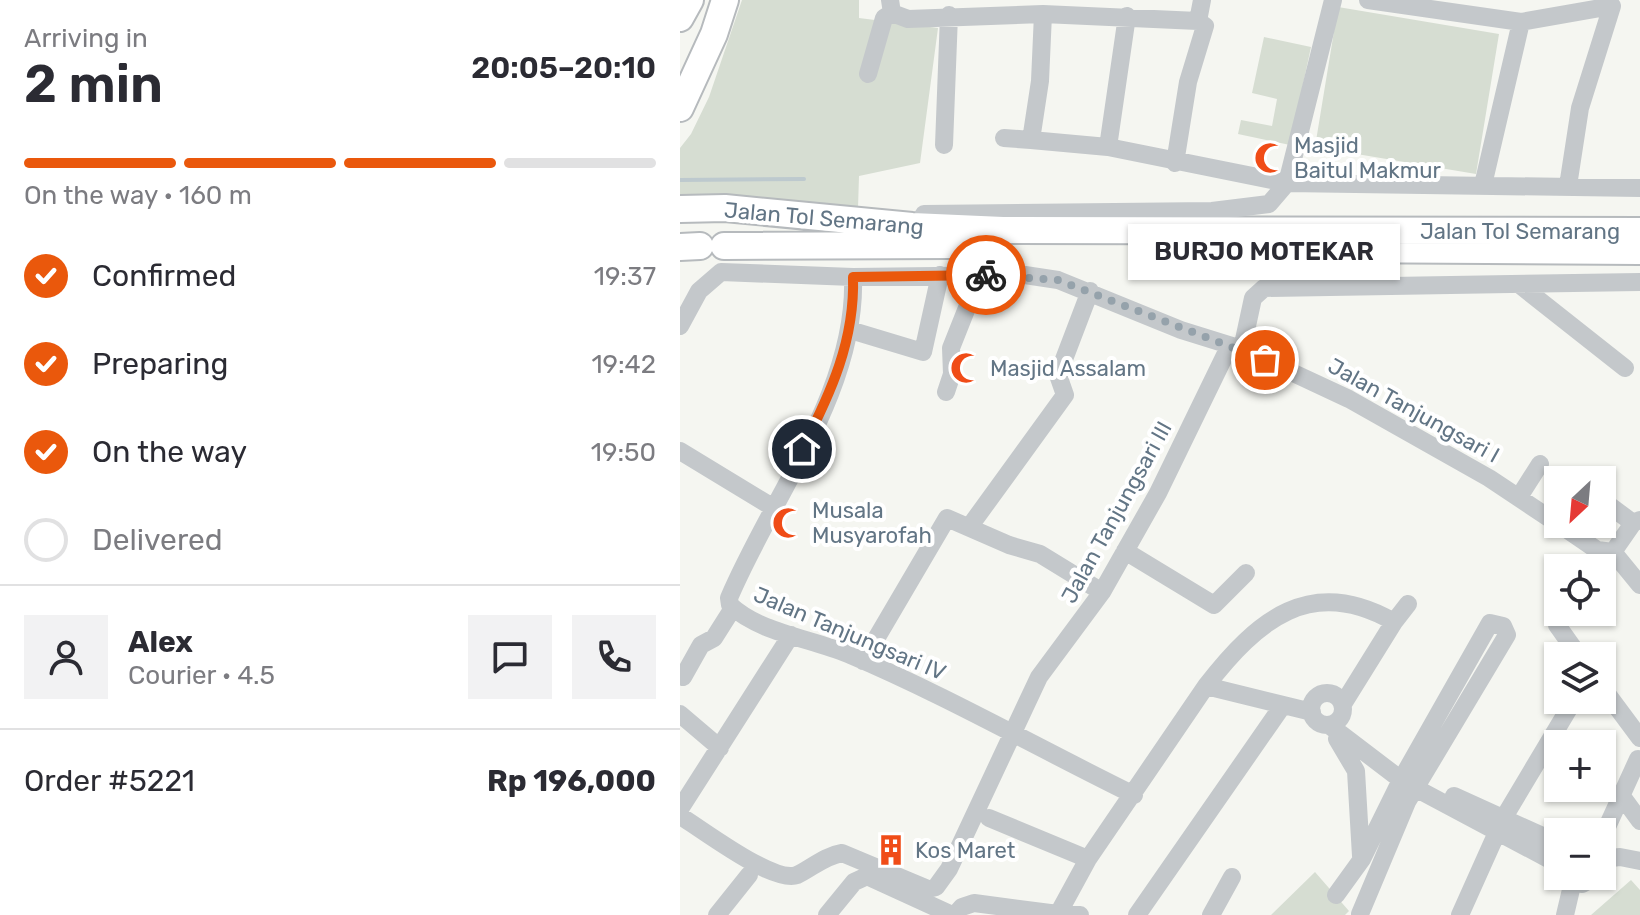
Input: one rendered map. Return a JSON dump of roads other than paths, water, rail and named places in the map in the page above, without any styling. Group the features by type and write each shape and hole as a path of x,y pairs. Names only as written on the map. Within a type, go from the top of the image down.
{"highway":[{"path":"680,18 690,0"},
{"path":"680,108 709,46 725,0"},
{"name":"Jalan Tol Semarang","path":"680,209 725,208 912,226 1003,230 1640,231"},
{"name":"Jalan Tol Semarang","path":"701,246 880,244 1640,251"}],"street":[{"path":"1198,21 1202,0"},
{"path":"924,214 1005,215 1259,208 1274,201 1287,183 1333,0"},
{"path":"1368,0 1521,22 1608,6 1613,9 1580,108 1568,186"},
{"path":"868,74 884,18 891,6 908,19 949,15 1043,14 1198,21 1205,26 1188,82 1175,163"},
{"path":"1031,137 1040,81 1043,14"},
{"path":"944,145 949,15"},
{"path":"1108,147 1127,16"},
{"path":"1483,185 1521,22"},
{"path":"1004,138 1031,137 1108,147 1175,163 1287,183 1640,188"},
{"name":"Jalan Tanjungsari I","path":"680,326 699,291 721,272 853,277 1042,277 1090,291 1236,348 1349,399 1544,514"},
{"path":"850,330 924,352 940,275"},
{"path":"946,392 952,374 951,348 980,275"},
{"name":"Jalan Tanjungsari IV","path":"853,277 854,309 850,330 830,395 729,598 733,608 791,635 863,661 1134,795"},
{"path":"1520,285 1640,282"},
{"path":"1520,285 1625,368"},
{"name":"Jalan Tanjungsari III","path":"680,816 746,858 782,875 796,875 813,864 842,853 933,889 949,869 1039,677 1102,592 1236,348 1253,298 1260,289 1520,285"},
{"path":"970,526 1066,394 1058,376 1090,291"},
{"path":"680,451 774,508"},
{"path":"1519,497 1540,464"},
{"path":"1616,509 1636,522 1613,552 1640,585"},
{"path":"863,661 945,519 952,517 1009,545 1043,556 1102,592"},
{"name":"Jalan Tanjungsari I","path":"1579,538 1597,550 1613,552"},
{"path":"1125,551 1214,605 1246,573"},
{"path":"1058,914 1088,859 1206,686 1235,649 1287,613 1313,602 1353,603 1394,622"},
{"path":"1334,719 1408,604"},
{"path":"683,677 701,645 714,638 733,608"},
{"path":"1353,889 1410,780 1490,623 1503,626 1507,635 1410,780 1362,859 1353,889 1360,914"},
{"path":"680,809 791,635"},
{"path":"1206,686 1312,712"},
{"path":"1362,859 1356,771 1334,719 1336,696 1326,693 1313,702 1312,712 1316,721 1334,719 1410,780 1500,826 1544,855"},
{"path":"1137,915 1283,705"},
{"path":"1616,706 1640,738"},
{"path":"680,714 720,748"},
{"path":"1460,915 1500,826 1566,714"},
{"path":"1611,818 1638,759"},
{"path":"1621,795 1640,821"},
{"path":"989,818 1088,859"},
{"path":"1500,826 1544,839"},
{"path":"1616,857 1640,861"},
{"path":"717,915 749,875"},
{"path":"827,915 854,882 867,876 953,915 962,907 974,903 1080,915"},
{"path":"1211,915 1232,877"},
{"path":"1565,915 1576,890"},
{"path":"1573,915 1579,890"}],"waterway":[{"path":"680,180 804,179"}],"place":[{"name":"Masjid Baitul Makmur","path":"1270,158"},
{"name":"BURJO MOTEKAR","path":"1265,360"},
{"name":"Masjid Assalam","path":"966,368"},
{"name":"Musala Musyarofah","path":"788,523"},
{"name":"Kos Maret","path":"891,850"}]}
